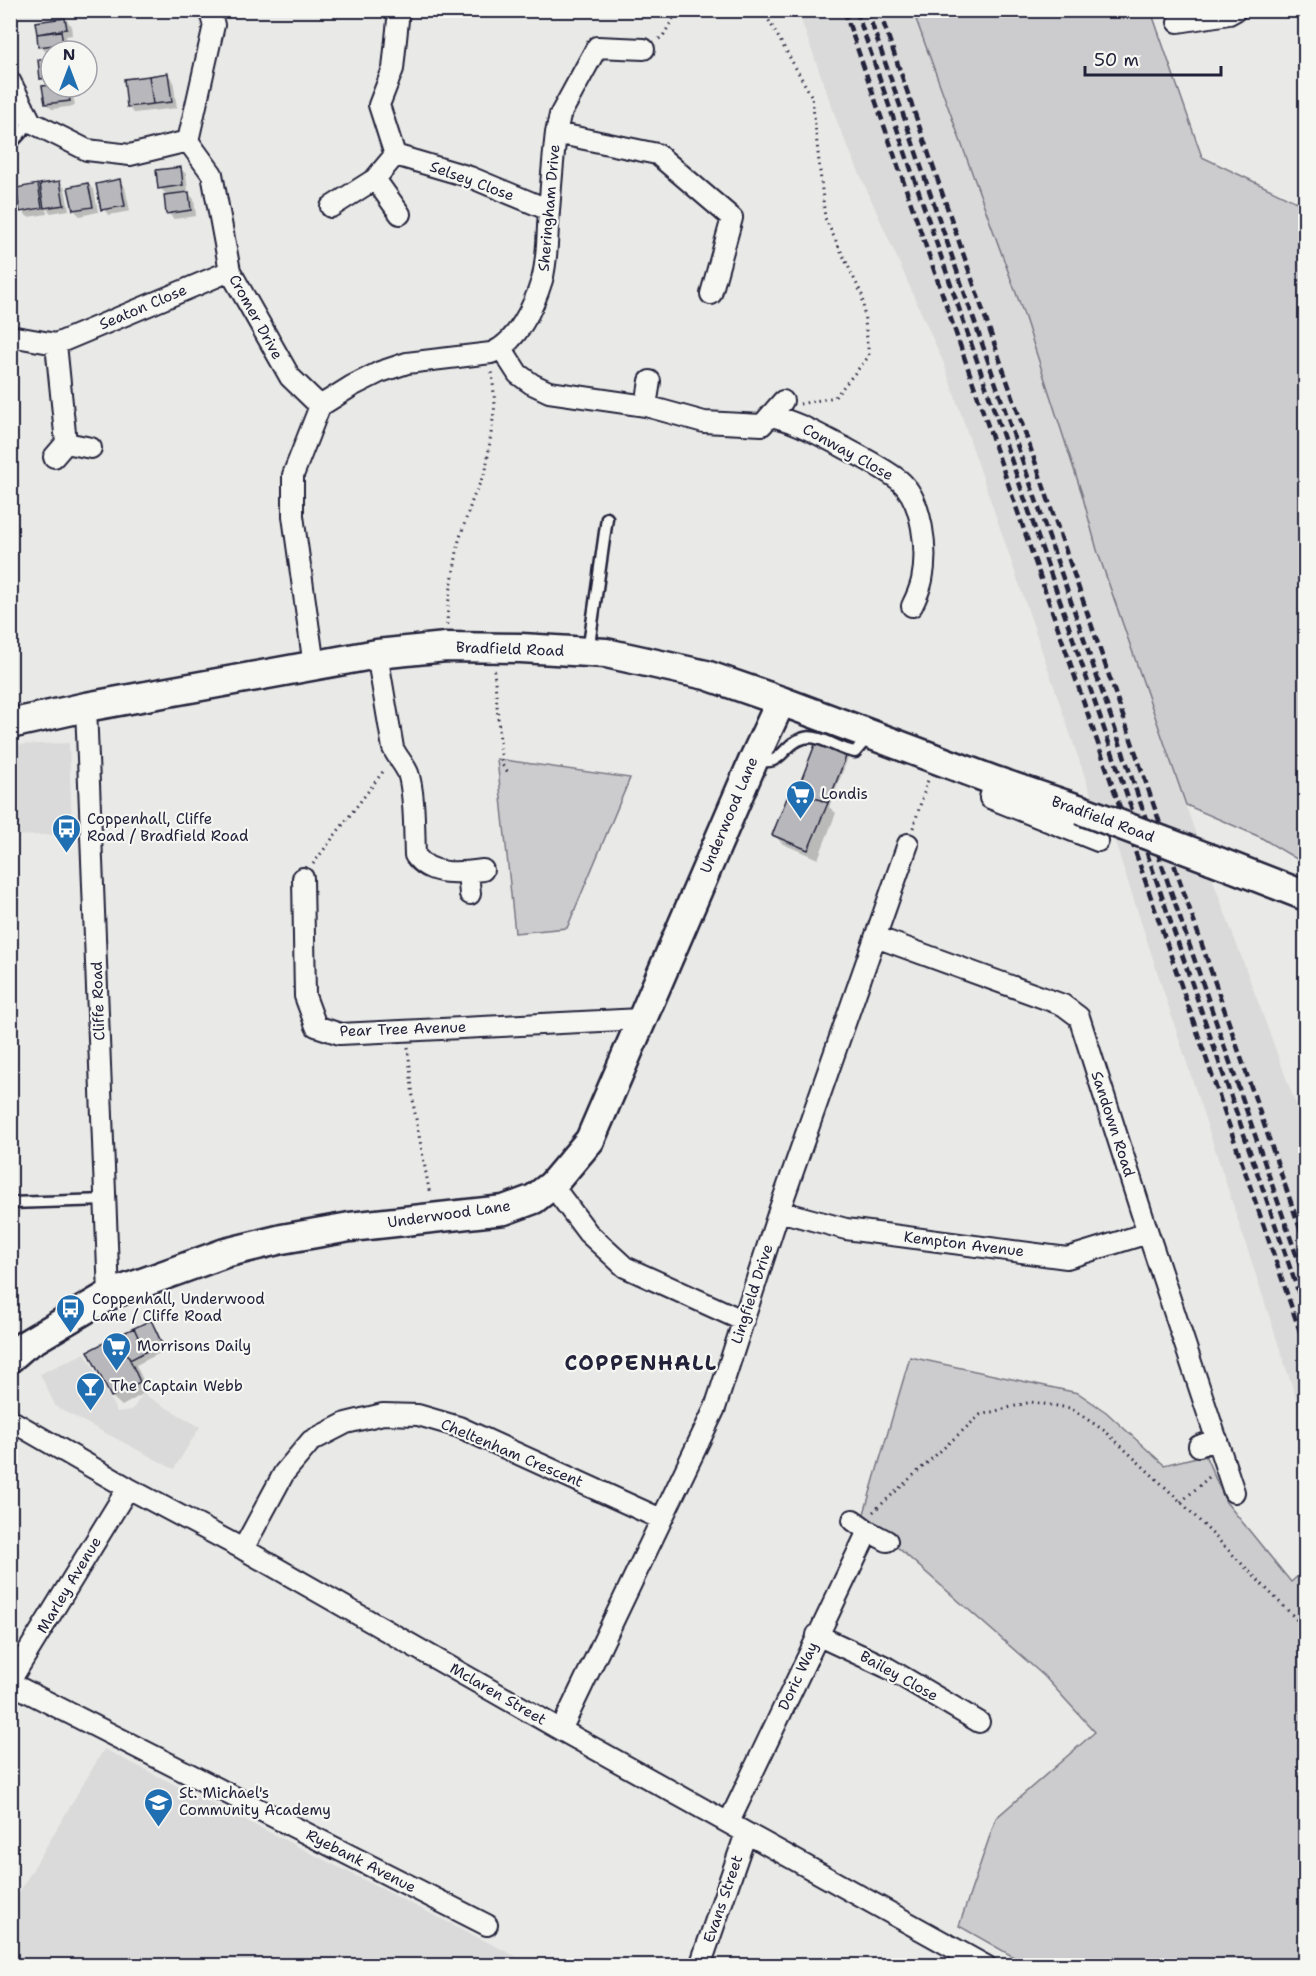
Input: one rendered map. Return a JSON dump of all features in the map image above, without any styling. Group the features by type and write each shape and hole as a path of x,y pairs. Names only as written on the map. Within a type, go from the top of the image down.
{"main road":[{"name":"Bradfield Road","path":"10,724 377,654 446,647 606,653 706,675 781,701 995,781 1081,810 1305,896"},
{"name":"Underwood Lane","path":"10,1358 25,1345 109,1295 225,1253 350,1227 504,1210 534,1199 552,1185 590,1140 781,701"}],"street":[{"path":"10,81 32,122 87,150 130,155 188,141 214,25 209,10"},
{"path":"332,207 375,179 395,155 379,105 393,69 399,10"},
{"path":"1178,22 1229,14 1236,10"},
{"name":"Sheringham Drive","path":"497,351 512,339 526,317 542,279 556,133 560,115 597,47 644,49"},
{"path":"556,133 657,154 738,212 711,294"},
{"name":"Cromer Drive","path":"188,141 212,174 230,271 290,377 320,406"},
{"name":"Selsey Close","path":"395,155 470,177 549,210"},
{"path":"375,179 400,214"},
{"name":"Seaton Close","path":"56,344 230,271"},
{"path":"10,336 56,344 60,450 91,448"},
{"path":"314,666 293,516 293,475 320,406 352,386 380,372 407,363 497,351 518,374 549,392 646,406 704,422 762,425 777,408"},
{"path":"646,406 650,381"},
{"name":"Conway Close","path":"777,408 801,424 878,466 901,482 914,500 924,541 924,564 922,580 912,606"},
{"path":"377,654 393,748 407,772 411,788 415,855 420,862 437,870 449,873 475,871 470,894"},
{"name":"Cliffe Road","path":"86,708 109,1295"},
{"name":"Bradfield Road","path":"995,781 990,798 1098,841"},
{"name":"Lingfield Drive","path":"561,1730 715,1408 779,1211 908,844"},
{"name":"Pear Tree Avenue","path":"303,878 305,996 316,1026 340,1034 641,1019"},
{"name":"Sandown Road","path":"876,937 1064,1005 1079,1017 1148,1233 1208,1443 1224,1465 1234,1492"},
{"path":"552,1185 588,1233 625,1267 744,1321"},
{"name":"Kempton Avenue","path":"779,1211 846,1229 1067,1258 1148,1233"},
{"name":"Cheltenham Crescent","path":"243,1548 284,1473 311,1441 346,1423 382,1414 418,1415 459,1427 661,1519"},
{"name":"Mclaren Street","path":"10,1419 128,1488 243,1548 561,1730 980,1964"},
{"name":"Marley Avenue","path":"10,1682 128,1488"},
{"path":"861,1525 887,1541"},
{"name":"Doric Way","path":"729,1822 817,1635 861,1525"},
{"name":"Bailey Close","path":"817,1635 886,1667 982,1725"},
{"name":"Ryebank Avenue","path":"10,1682 487,1925"},
{"name":"Evans Street","path":"700,1965 746,1833"}],"lane":[{"path":"10,145 32,122"},
{"path":"588,652 607,518"},
{"path":"754,759 761,762 773,761 799,740 808,738 822,740 855,752 861,745 866,732"},
{"path":"10,1203 105,1200"}],"path":[{"path":"644,49 663,36 678,10"},
{"path":"763,10 812,97 825,218 862,295 869,356 836,397 777,408"},
{"path":"446,647 448,605 459,540 473,498 486,470 495,405 497,351"},
{"path":"494,648 502,765 508,772"},
{"path":"908,844 935,759"},
{"path":"303,878 387,767"},
{"path":"406,1031 414,1108 434,1218"},
{"path":"861,1525 871,1513 980,1415 1031,1402 1070,1408 1105,1431 1181,1502 1305,1629"},
{"path":"1181,1502 1224,1465"}],"shaded area":[{"path":"798,11 912,11 1024,315 1082,494 1097,550 1194,829 1305,1129 1305,1426 1114,839 1090,792 944,364 839,127"},
{"path":"913,11 1151,11 1202,157 1305,206 1305,864 1260,837 1186,805 1097,550 1082,494 1024,315"},
{"path":"69,743 72,834 11,836 11,745"},
{"path":"497,759 630,778 567,928 515,933"},
{"name":"The Captain Webb","path":"85,1353 117,1412 132,1410 143,1394 200,1427 174,1469 56,1407 40,1374"},
{"path":"910,1357 1078,1393 1106,1412 1164,1465 1205,1455 1226,1502 1291,1582 1305,1570 1305,1965 1028,1965 959,1926 996,1818 1095,1732 1044,1676 863,1517"},
{"name":"St. Michael's Community Academy","path":"104,1749 533,1965 11,1965 11,1906"}],"building":[{"path":"65,18 67,29 37,34 35,22"},
{"path":"61,31 62,39 39,39 38,47 37,34"},
{"path":"168,73 172,102 153,104 149,76"},
{"path":"149,76 153,104 127,107 124,79"},
{"path":"44,99 70,99 70,101 45,104"},
{"path":"181,167 183,185 158,189 156,170"},
{"path":"120,179 125,206 101,210 96,184"},
{"path":"60,181 64,205 44,208 40,184"},
{"path":"88,183 93,207 73,210 68,187"},
{"path":"38,184 42,208 20,212 16,188"},
{"path":"189,192 191,210 166,214 164,195"},
{"path":"816,742 847,754 828,803 797,791"},
{"path":"791,788 828,803 808,850 772,835"},
{"path":"151,1320 162,1344 145,1352 134,1328"},
{"path":"134,1328 145,1352 130,1360 119,1335"},
{"name":"Morrisons Daily","path":"119,1335 140,1382 111,1397 88,1351"}],"railway":[{"path":"844,10 1306,1349"},
{"path":"856,10 1306,1314"},
{"path":"867,10 1306,1283"},
{"path":"879,10 1306,1246"}],"place":[{"name":"Londis","path":"800,820"},
{"name":"Coppenhall, Cliffe Road / Bradfield Road","path":"66,854"},
{"name":"Coppenhall, Underwood Lane / Cliffe Road","path":"71,1334"},
{"name":"Morrisons Daily","path":"116,1372"},
{"name":"The Captain Webb","path":"90,1412"},
{"name":"St. Michael's Community Academy","path":"158,1828"}],"district":[{"name":"COPPENHALL","path":"641,1363"}]}
